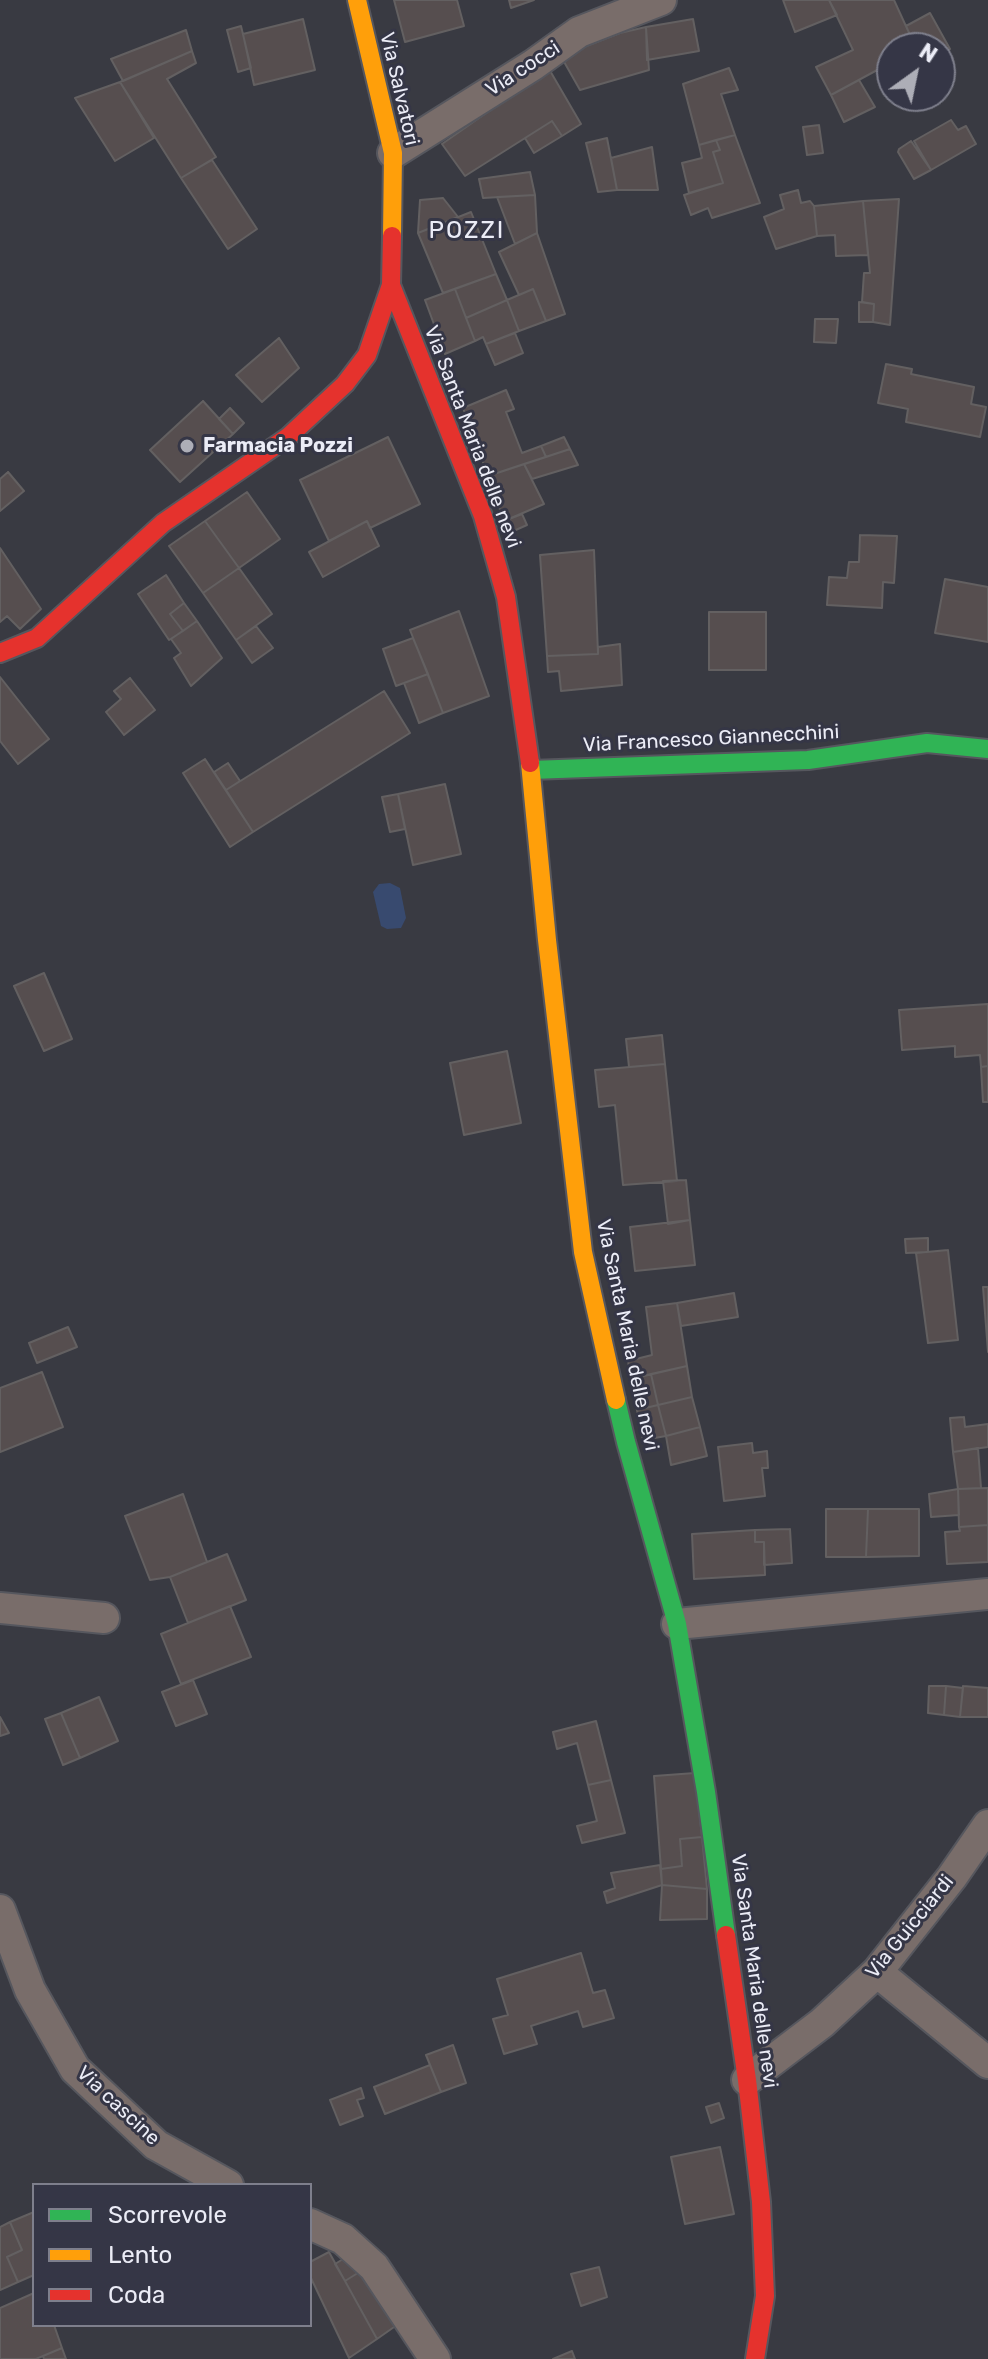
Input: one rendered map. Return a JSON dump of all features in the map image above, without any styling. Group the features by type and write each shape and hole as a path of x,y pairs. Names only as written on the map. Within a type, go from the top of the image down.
{"street":[{"name":"Via Salvatori","path":"357,0 393,153 391,285"},
{"name":"Via cocci","path":"393,153 533,65 579,32 661,0"},
{"path":"0,653 37,638 163,523 288,437 345,384 367,355 391,285"},
{"name":"Via Santa Maria delle nevi","path":"391,285 483,516 502,583 518,672 583,1252 626,1442 677,1624 706,1792 747,2080 761,2202 765,2296 755,2359"},
{"name":"Via Francesco Giannecchini","path":"531,770 808,760 927,743 988,749"},
{"path":"677,1624 988,1594"},
{"path":"0,1608 104,1618"},
{"name":"Via Guicciardi","path":"747,2080 822,2023 877,1972 952,1877 988,1825"},
{"name":"Via cascine","path":"0,1910 30,1990 75,2069 156,2145 224,2183"},
{"path":"877,1972 988,2063"},
{"path":"312,2225 343,2239 374,2267 435,2359"}],"water":[{"path":"390,883 400,888 406,918 401,928 381,926 373,892 379,884"}],"building":[{"path":"394,0 457,0 464,26 405,42"},
{"path":"509,0 534,0 511,8"},
{"path":"783,0 829,0 837,15 795,32"},
{"path":"829,0 894,0 909,32 876,32 876,71 831,95 816,67 853,50"},
{"path":"930,13 941,32 909,32 906,26"},
{"path":"303,19 315,70 254,85 243,34"},
{"path":"693,19 699,51 647,60 646,27"},
{"path":"241,26 251,68 238,72 227,30"},
{"path":"646,27 649,70 580,90 563,60 584,47"},
{"path":"186,30 192,51 123,81 111,59"},
{"path":"192,51 196,63 167,79 216,157 181,178 120,82"},
{"path":"729,68 738,90 721,94 735,135 699,145 683,84"},
{"path":"549,69 581,124 562,136 552,121 465,176 442,144"},
{"path":"859,80 875,107 844,122 831,95"},
{"path":"120,82 154,138 115,161 75,98"},
{"path":"951,120 958,130 966,126 976,144 931,170 914,141"},
{"path":"552,121 562,136 534,153 525,138"},
{"path":"819,125 823,153 807,155 803,127"},
{"path":"735,135 760,203 712,218 708,208 691,215 684,195 723,183 713,152 720,150 716,140"},
{"path":"607,138 617,190 598,192 586,143"},
{"path":"716,140 720,150 713,152 723,183 689,193 682,163 702,158 699,145"},
{"path":"911,141 931,170 914,179 898,152"},
{"path":"652,147 658,190 617,190 611,158"},
{"path":"212,160 257,229 228,249 181,178"},
{"path":"530,172 535,195 483,198 479,179"},
{"path":"798,190 801,203 810,201 814,206 817,236 776,249 764,217 784,209 780,195"},
{"path":"535,195 537,233 515,244 497,197"},
{"path":"443,198 458,217 418,233 420,200"},
{"path":"899,199 890,325 873,322 874,304 862,302 864,273 870,273 863,201"},
{"path":"863,201 868,255 836,256 835,235 817,236 814,206"},
{"path":"471,212 496,274 443,293 418,233"},
{"path":"537,233 565,314 546,321 533,289 519,295 499,252"},
{"path":"496,274 507,300 466,318 455,289"},
{"path":"455,289 475,341 445,354 425,300"},
{"path":"533,289 546,321 519,331 507,300"},
{"path":"507,300 519,331 486,344 483,337 475,341 466,318"},
{"path":"859,302 874,304 873,322 859,322"},
{"path":"815,319 838,319 836,343 814,342"},
{"path":"515,333 523,353 495,365 486,344"},
{"path":"279,338 299,368 262,402 236,375"},
{"path":"886,364 912,369 911,374 974,387 971,404 986,407 980,437 906,422 908,409 878,403"},
{"path":"506,390 514,409 506,412 522,453 541,446 546,457 488,476 463,408"},
{"path":"203,401 233,434 180,482 150,450"},
{"path":"230,408 244,423 233,434 219,419"},
{"path":"388,437 420,504 370,528 367,521 329,541 300,480"},
{"path":"564,437 570,449 546,457 541,446"},
{"path":"570,449 578,465 532,479 524,464"},
{"path":"524,464 544,504 504,521 488,476"},
{"path":"8,472 24,491 0,511 0,479"},
{"path":"247,492 280,539 239,568 205,521"},
{"path":"522,514 527,525 509,533 504,521"},
{"path":"205,521 239,568 203,593 169,546"},
{"path":"367,521 379,546 323,577 309,552"},
{"path":"860,535 897,536 894,583 883,582 882,608 827,605 829,577 847,578 849,562 859,562"},
{"path":"0,548 41,609 20,629 7,616 0,622"},
{"path":"594,550 598,654 547,656 540,555"},
{"path":"239,568 272,614 236,640 203,593"},
{"path":"166,575 184,603 170,614 183,631 169,640 138,594"},
{"path":"945,579 988,587 988,642 935,633"},
{"path":"184,603 197,621 183,631 170,614"},
{"path":"459,611 489,696 443,713 410,630"},
{"path":"709,612 766,612 766,670 709,670"},
{"path":"197,621 222,658 191,686 174,658 181,653 171,639"},
{"path":"256,626 273,648 252,663 236,640"},
{"path":"413,638 428,674 396,686 383,649"},
{"path":"620,644 622,685 561,691 559,671 548,672 547,656 598,654 598,647"},
{"path":"428,674 443,713 419,723 404,683"},
{"path":"0,677 49,739 18,764 0,741"},
{"path":"130,678 155,710 124,735 106,712 121,699 114,691"},
{"path":"384,691 410,733 253,832 226,790"},
{"path":"205,759 253,832 230,847 183,773"},
{"path":"228,763 240,781 226,790 214,772"},
{"path":"445,784 461,854 413,865 398,794"},
{"path":"398,794 405,829 390,832 382,797"},
{"path":"44,973 72,1039 44,1051 14,986"},
{"path":"988,1004 988,1066 981,1067 980,1055 955,1057 955,1046 902,1050 899,1010"},
{"path":"662,1035 665,1064 629,1067 626,1039"},
{"path":"507,1051 521,1123 464,1135 450,1063"},
{"path":"665,1064 677,1181 623,1185 615,1105 599,1107 595,1070"},
{"path":"988,1066 988,1102 983,1102 981,1067"},
{"path":"686,1180 690,1220 668,1224 663,1181"},
{"path":"690,1220 695,1265 635,1271 630,1227"},
{"path":"928,1238 928,1252 906,1253 905,1239"},
{"path":"948,1250 958,1340 928,1343 916,1253"},
{"path":"983,1287 988,1287 988,1352"},
{"path":"734,1293 738,1317 681,1326 677,1303"},
{"path":"677,1303 687,1366 631,1379 628,1361 652,1355 646,1307"},
{"path":"68,1327 77,1347 37,1363 29,1343"},
{"path":"687,1366 692,1397 658,1405 651,1374"},
{"path":"42,1372 63,1427 0,1452 0,1388"},
{"path":"651,1374 658,1405 637,1410 631,1379"},
{"path":"692,1397 700,1427 666,1436 658,1405"},
{"path":"658,1405 666,1436 643,1440 637,1410"},
{"path":"964,1417 965,1427 988,1424 988,1447 953,1452 950,1418"},
{"path":"700,1427 707,1456 671,1465 666,1436"},
{"path":"752,1443 753,1453 767,1451 768,1468 762,1468 765,1496 724,1501 718,1447"},
{"path":"978,1448 981,1488 958,1489 953,1452"},
{"path":"988,1488 988,1525 959,1527 958,1489"},
{"path":"958,1489 959,1515 931,1517 929,1494"},
{"path":"183,1494 207,1562 170,1577 150,1580 125,1516"},
{"path":"826,1509 868,1509 866,1557 826,1557"},
{"path":"868,1509 919,1509 919,1556 866,1557"},
{"path":"988,1525 988,1562 947,1564 945,1532 960,1531 959,1527"},
{"path":"790,1529 792,1563 764,1565 764,1542 755,1542 755,1530"},
{"path":"755,1530 755,1542 764,1542 765,1575 694,1579 692,1534"},
{"path":"227,1554 246,1600 188,1623 170,1577"},
{"path":"230,1606 251,1657 181,1684 161,1634"},
{"path":"193,1680 207,1714 176,1726 162,1692"},
{"path":"929,1686 946,1686 944,1715 928,1713"},
{"path":"946,1686 963,1688 960,1717 944,1715"},
{"path":"963,1686 988,1688 988,1717 960,1717"},
{"path":"99,1697 118,1741 80,1758 61,1713"},
{"path":"61,1713 80,1758 63,1765 45,1719"},
{"path":"0,1717 9,1733 0,1736"},
{"path":"596,1721 611,1780 588,1785 577,1743 557,1749 553,1732"},
{"path":"695,1773 702,1837 680,1839 682,1866 661,1869 654,1776"},
{"path":"611,1780 625,1833 582,1843 577,1826 597,1821 588,1785"},
{"path":"702,1837 707,1889 662,1885 661,1869 682,1866 680,1839"},
{"path":"660,1865 662,1885 607,1903 604,1892 615,1888 611,1873"},
{"path":"662,1885 707,1889 707,1919 660,1920"},
{"path":"581,1953 593,1993 605,1990 614,2018 583,2027 578,2011 531,2026 537,2044 504,2054 493,2019 508,2015 497,1979"},
{"path":"453,2045 466,2083 441,2092 426,2055"},
{"path":"430,2065 441,2092 385,2114 374,2087"},
{"path":"361,2088 364,2098 357,2100 363,2116 340,2125 330,2100"},
{"path":"719,2103 724,2118 711,2123 706,2107"},
{"path":"720,2147 734,2214 685,2224 671,2157"},
{"path":"32,2213 32,2276 18,2282 7,2257 22,2250 10,2222"},
{"path":"10,2222 22,2250 7,2257 18,2282 0,2290 0,2227"},
{"path":"329,2252 377,2339 349,2358 312,2280 312,2261"},
{"path":"348,2256 361,2271 345,2281 335,2264"},
{"path":"599,2267 607,2297 581,2306 571,2274"},
{"path":"361,2271 404,2320 377,2339 345,2281"},
{"path":"32,2294 32,2327 55,2327 62,2348 36,2359 0,2359 0,2308"},
{"path":"62,2348 66,2359 44,2359 43,2356"},
{"path":"572,2351 575,2359 553,2359"}],"traffic: fast":[{"path":"531,770 808,760 927,743 988,749"},
{"path":"616,1400 677,1624 706,1792 726,1935"}],"traffic: slow":[{"path":"357,0 393,153 392,236"},
{"path":"530,763 583,1252 616,1400"}],"traffic: jam":[{"path":"0,653 37,638 163,523 288,437 345,384 367,355 391,285 392,236"},
{"path":"391,285 483,516 506,597 530,763"},
{"path":"726,1935 761,2202 765,2296 755,2359"}],"place":[{"name":"Farmacia Pozzi","path":"187,446"}],"district":[{"name":"POZZI","path":"467,231"}]}
